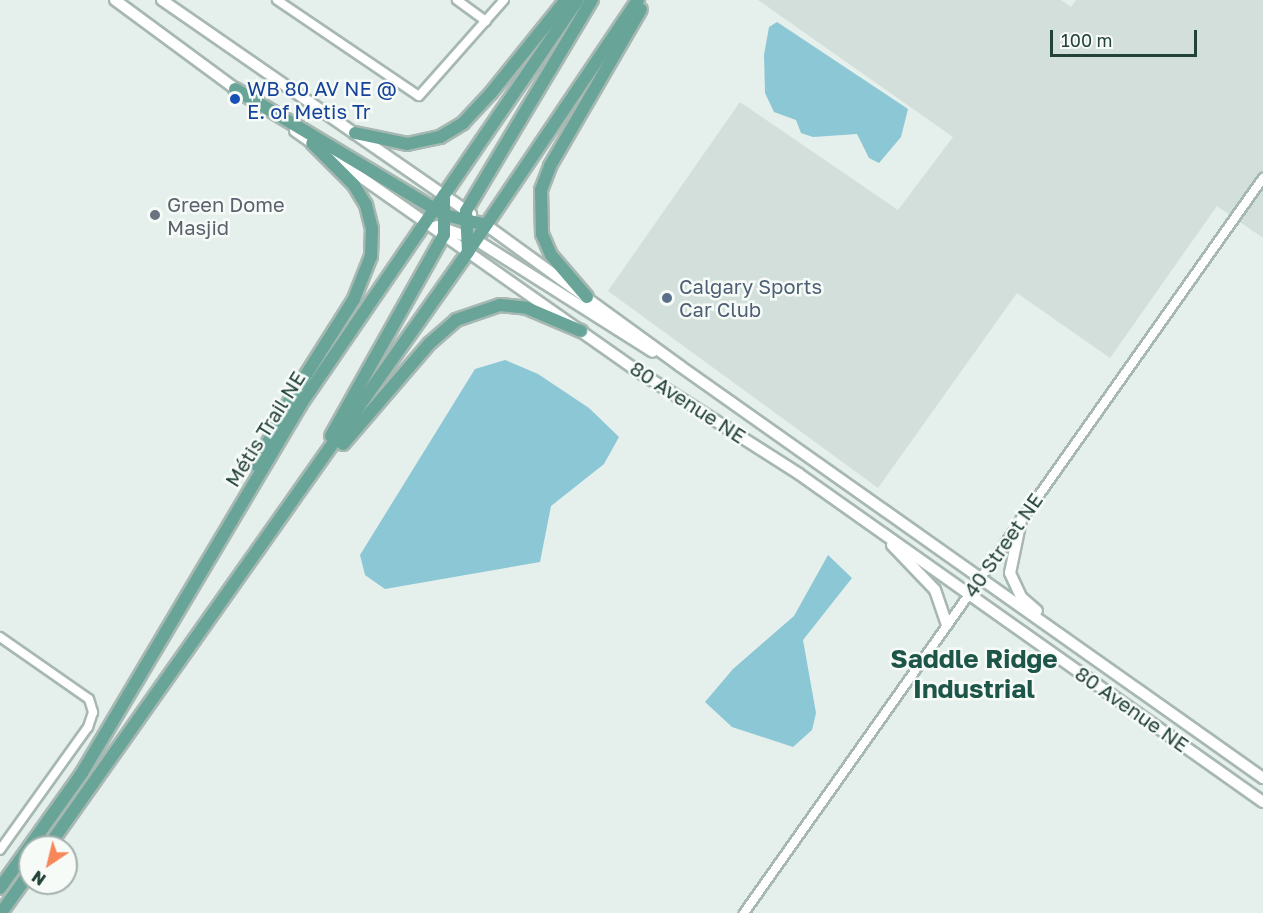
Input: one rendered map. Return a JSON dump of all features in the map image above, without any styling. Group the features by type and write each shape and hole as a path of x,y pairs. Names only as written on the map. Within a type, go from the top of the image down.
{"main road":[{"path":"355,133 407,144 440,137 463,123 491,93 566,0"},
{"path":"297,497 445,232 440,212 444,195 579,0"},
{"path":"57,835 468,252 471,238 466,216 592,0"},
{"path":"471,238 486,225 638,0"},
{"path":"587,297 547,245 540,210 541,190 550,166 646,0"},
{"path":"235,88 440,212 466,216 486,225"},
{"path":"188,595 290,400 365,277 372,229 366,205 354,185 312,143"},
{"name":"Métis Trail NE","path":"0,888 82,773 301,404 426,223 440,212"},
{"path":"297,497 408,368 456,320 475,312 509,306 527,308 581,332"},
{"path":"1,913 18,889"}],"street":[{"path":"115,0 426,223 445,232 471,238 622,335 680,366"},
{"path":"162,0 444,195 466,216"},
{"path":"277,0 288,3 419,96 504,0"},
{"path":"457,0 486,21"},
{"name":"40 Street NE","path":"744,913 1263,178"},
{"name":"80 Avenue NE","path":"486,225 680,366 1263,778"},
{"name":"80 Avenue NE","path":"445,232 468,252 581,332 873,526 1263,802"},
{"path":"1021,520 1011,553 1010,573 1014,585 1021,597 1073,644"},
{"path":"873,526 934,590 947,624"},
{"path":"0,637 88,699 93,712 88,727 0,850"}],"shaded area":[{"path":"758,0 1061,0 1071,7 1076,0 1263,0 1263,238 1217,206 1110,358 1017,293 878,488 608,291 740,102 898,210 953,137"}],"water":[{"path":"777,22 908,109 901,137 879,163 869,158 857,134 813,137 801,133 796,120 774,112 765,93 764,55 769,27"},
{"path":"505,360 538,374 589,408 619,437 604,464 551,506 540,562 385,589 365,575 360,555 475,369"},
{"path":"828,555 852,578 803,640 816,713 812,730 793,747 732,727 705,702 733,669 794,616"}],"place":[{"name":"WB 80 AV NE @ E. of Metis Tr","path":"235,99"},
{"name":"Green Dome Masjid","path":"155,215"},
{"name":"Calgary Sports Car Club","path":"667,298"}],"district":[{"name":"Saddle Ridge Industrial","path":"974,674"}]}
